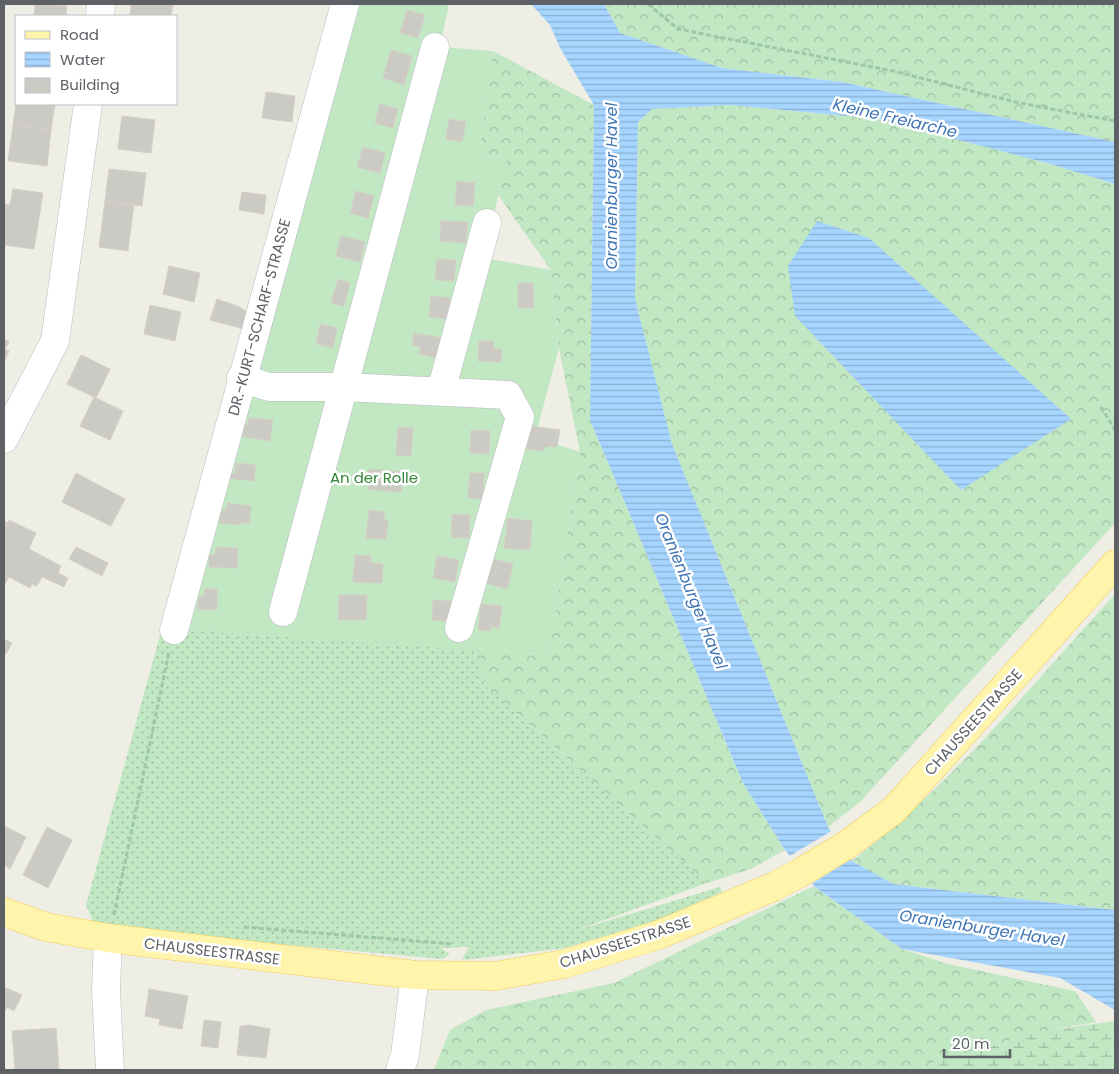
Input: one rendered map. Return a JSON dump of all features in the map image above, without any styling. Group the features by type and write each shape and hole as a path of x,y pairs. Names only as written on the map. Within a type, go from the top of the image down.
{"main road":[{"name":"CHAUSSEESTRASSE","path":"4,912 46,927 111,928 415,976 496,976 564,964 658,935 773,887 798,874 845,846 894,810 1115,564"}],"street":[{"name":"DR.-KURT-SCHARF-STRASSE","path":"174,630 241,378 345,4"},
{"path":"283,612 435,47"},
{"path":"4,439 55,341 88,105"},
{"path":"441,391 487,223"},
{"path":"241,378 269,388 343,387 508,396 520,417 459,628"},
{"path":"110,1070 106,990 111,928"},
{"path":"400,1070 405,1055 415,976"}],"path":[{"path":"648,4 678,29 893,71 1015,102 1115,122"},
{"path":"1101,407 1115,430"},
{"path":"111,928 174,630"},
{"path":"400,939 453,944"}],"green space":[{"name":"An der Rolle","path":"335,4 449,4 440,47 493,51 479,155 507,157 484,258 551,270 559,348 535,437 580,452 549,656 162,628"},
{"path":"604,4 1115,4 1115,142 842,82 722,68 620,33"},
{"path":"493,51 594,105 590,420 743,783 785,850 751,869 707,883 486,686 474,650 549,656 580,452 559,348 551,270 498,195 507,157 479,155"},
{"path":"730,105 879,119 1047,163 1115,184 1115,523 860,802 828,827 672,444 635,299 638,122 652,109"},
{"path":"1115,594 1115,910 893,884 852,861 923,800 957,767"},
{"path":"162,628 474,650 486,686 707,883 574,931 720,887 722,892 658,920 565,948 462,960 469,947 441,948 450,954 443,959 254,942 91,923 92,919 86,905"},
{"path":"815,887 902,949 948,964 1075,991 1096,1022 1044,1031 933,1062 928,1070 434,1070 450,1030 486,1010 614,983"},
{"path":"1115,1021 1115,1070 928,1070 933,1062 1044,1031"}],"water":[{"path":"531,4 604,4 620,33 722,68 842,82 1115,142 1115,184 1047,163 879,119 730,105 652,109 638,122 635,299 672,444 828,827 852,861 893,884 1115,910 1115,1010 1060,978 902,949 815,887 785,850 743,783 590,420 594,105 560,48 550,25"},
{"path":"817,221 869,238 1071,419 961,490 795,316 788,266"}],"pier":[{"path":"833,830 853,858 810,885 788,857"}],"building":[{"path":"35,4 67,6 66,15 34,15"},
{"path":"131,4 173,4 171,15 130,15"},
{"path":"407,10 425,15 418,38 400,33"},
{"path":"391,50 412,56 404,85 383,78"},
{"path":"266,92 295,96 292,122 262,118"},
{"path":"380,104 398,109 393,128 375,123"},
{"path":"16,105 55,105 51,130 13,125"},
{"path":"122,116 155,120 151,153 118,149"},
{"path":"449,119 466,122 462,142 446,139"},
{"path":"13,125 51,130 47,166 8,161"},
{"path":"363,147 385,153 380,173 357,167"},
{"path":"109,169 146,173 142,206 105,201"},
{"path":"457,181 475,183 473,206 455,205"},
{"path":"13,189 43,193 34,249 4,245 4,204 10,205"},
{"path":"356,191 374,196 368,218 350,213"},
{"path":"242,192 266,195 264,214 239,210"},
{"path":"105,201 134,204 128,251 99,247"},
{"path":"441,221 468,222 466,243 440,241"},
{"path":"341,236 365,242 360,262 336,256"},
{"path":"437,259 456,260 454,281 435,280"},
{"path":"169,266 200,273 194,302 163,294"},
{"path":"338,279 350,283 344,306 331,303"},
{"path":"518,283 533,283 534,308 518,308"},
{"path":"431,296 450,298 448,319 429,317"},
{"path":"217,299 240,307 249,314 244,329 210,320"},
{"path":"150,305 181,312 175,341 144,334"},
{"path":"320,324 337,328 333,348 316,344"},
{"path":"414,333 441,338 437,358 419,354 421,347 412,345"},
{"path":"4,339 9,342 5,349 9,351 4,362"},
{"path":"479,341 494,341 493,349 502,349 501,362 478,361"},
{"path":"81,355 110,369 96,398 67,384"},
{"path":"94,397 123,411 110,440 80,426"},
{"path":"249,418 273,420 270,441 240,436 242,424 248,425"},
{"path":"531,426 560,430 557,447 548,446 542,451 527,449"},
{"path":"398,427 413,428 411,456 396,455"},
{"path":"471,430 490,431 489,454 470,453"},
{"path":"236,463 256,465 254,481 228,478 229,473 235,474"},
{"path":"369,469 403,472 401,492 368,489"},
{"path":"76,473 125,499 111,526 62,502"},
{"path":"470,473 484,473 483,499 468,498"},
{"path":"227,503 251,506 249,523 241,523 241,525 219,523 220,510 226,511"},
{"path":"369,510 385,512 384,520 388,520 386,539 366,538"},
{"path":"452,514 470,515 469,538 451,537"},
{"path":"508,518 532,521 530,550 504,548"},
{"path":"9,520 36,533 29,549 61,566 58,573 68,578 64,587 42,577 37,586 32,584 30,588 9,577 4,586 4,521 8,523"},
{"path":"76,547 108,563 102,576 69,559"},
{"path":"216,547 238,548 237,568 209,567 209,555 215,555"},
{"path":"355,555 371,556 371,563 383,564 382,583 353,582"},
{"path":"437,556 459,560 455,582 433,578"},
{"path":"494,559 513,564 507,589 482,582 486,568 491,569"},
{"path":"205,589 217,589 217,610 198,609 199,596 204,597"},
{"path":"339,595 367,595 366,620 338,620"},
{"path":"433,600 451,601 450,621 432,620"},
{"path":"481,604 502,606 499,628 491,627 491,631 478,630"},
{"path":"4,639 12,643 6,654 4,653"},
{"path":"4,826 26,837 10,869 4,865"},
{"path":"47,827 72,840 48,888 23,875"},
{"path":"4,987 22,995 14,1011 7,1007 4,1013"},
{"path":"149,989 188,996 182,1029 159,1025 160,1019 145,1016"},
{"path":"204,1020 221,1022 218,1048 201,1046"},
{"path":"250,1025 270,1029 266,1058 237,1055 240,1026"},
{"path":"56,1028 59,1070 15,1070 12,1031"}],"water label":[{"name":"Kleine Freiarche","path":"895,118"},
{"name":"Oranienburger Havel","path":"611,186"},
{"name":"Oranienburger Havel","path":"691,591"},
{"name":"Oranienburger Havel","path":"982,928"}]}
